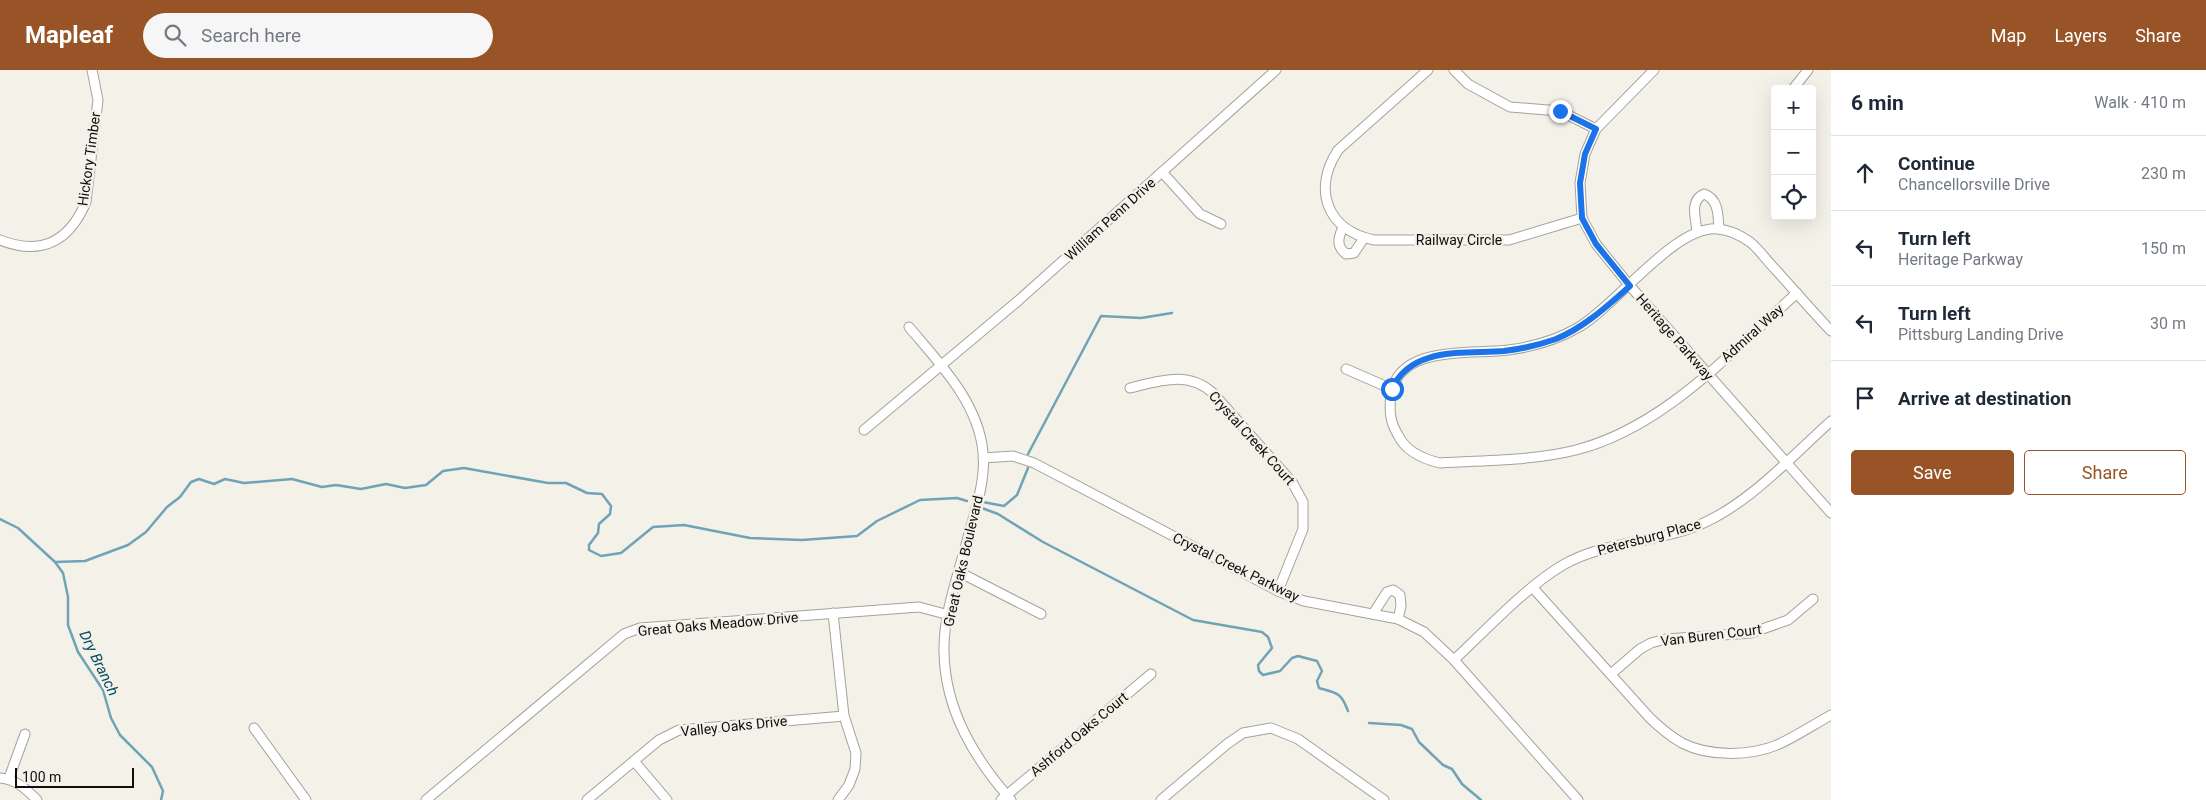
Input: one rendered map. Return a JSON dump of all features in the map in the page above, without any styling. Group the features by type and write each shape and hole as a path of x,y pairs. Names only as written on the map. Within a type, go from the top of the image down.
{"street":[{"name":"Hickory Timber","path":"0,240 16,246 34,247 49,244 60,238 80,218 86,202 98,100 92,70"},
{"name":"William Penn Drive","path":"864,430 1019,300 1276,70"},
{"name":"Railway Circle","path":"1428,70 1338,150 1328,165 1324,184 1326,199 1332,214 1343,227 1356,236 1374,240 1509,240 1582,218"},
{"path":"1454,70 1468,84 1510,107 1560,111 1596,129"},
{"name":"Heritage Parkway","path":"1654,70 1596,129 1585,154 1580,183 1582,218 1596,244 1630,286 1831,513"},
{"path":"1794,85 1808,70"},
{"path":"1162,172 1200,214 1221,224"},
{"path":"1696,232 1694,204 1697,197 1704,194 1710,196 1715,204 1719,229"},
{"path":"1343,227 1338,243 1341,250 1346,254 1354,253 1364,238"},
{"path":"1346,369 1392,389 1396,380 1408,368 1419,360 1434,355 1505,351 1531,347 1556,339 1579,327 1603,310 1675,245 1704,229 1719,229 1733,232 1751,242 1831,332"},
{"name":"Admiral Way","path":"1392,389 1391,424 1401,441 1425,460 1440,463 1547,456 1606,441 1647,420 1673,402 1796,293"},
{"name":"Great Oaks Boulevard","path":"909,327 942,365 969,406 978,433 983,458 982,477 949,615 944,651 947,687 959,724 976,757 1006,798"},
{"name":"Crystal Creek Court","path":"1130,388 1180,378 1203,385 1213,393 1297,489 1305,510 1303,529 1278,591"},
{"name":"Petersburg Place","path":"1454,660 1533,588 1562,566 1588,553 1692,528 1713,519 1732,508 1831,421"},
{"name":"Crystal Creek Parkway","path":"983,458 1013,456 1034,463 1278,591 1304,601 1398,619 1430,636 1454,660 1578,800"},
{"path":"959,572 1041,614"},
{"path":"1533,588 1661,729 1684,744 1706,750 1730,753 1755,752 1777,745 1831,715"},
{"path":"1373,614 1387,592 1393,590 1400,595 1401,606 1398,619"},
{"name":"Van Buren Court","path":"1611,674 1640,648 1651,642 1666,639 1751,633 1788,620 1812,599"},
{"name":"Great Oaks Meadow Drive","path":"426,800 624,634 640,628 919,607 949,615"},
{"path":"833,614 844,716 856,753 855,770 838,800"},
{"name":"Ashford Oaks Court","path":"1006,798 1151,674"},
{"name":"Valley Oaks Drive","path":"588,800 658,740 679,730 844,716"},
{"path":"254,728 306,800"},
{"path":"1161,800 1243,733 1271,728 1298,739 1384,800"},
{"path":"25,734 5,778 24,787 37,800"},
{"path":"634,761 667,800"}],"waterway":[{"path":"1028,454 1101,316 1141,318 1172,313"},
{"path":"55,562 85,561 128,545 146,532 167,507 180,497 191,482 199,479 214,484 225,479 244,483 292,479 322,487 336,485 361,489 386,484 405,488 426,485 443,471 464,468 548,483 566,483 587,493 602,494 611,506 610,514 599,524 598,533 589,545 589,550 601,556 621,553 653,527 684,525 750,538 802,540 857,536 877,521 920,500 957,498 967,501"},
{"path":"983,502 1004,506 1017,495 1028,468"},
{"path":"982,508 998,514 1043,542 1193,620 1262,632 1268,637 1272,648 1258,665 1259,671 1263,675 1280,671 1292,658 1298,656 1317,661 1322,671 1317,681 1319,688 1338,694 1348,711"},
{"name":"Dry Branch","path":"0,519 18,528 55,562 63,573 68,597 68,625 78,652 103,690 111,718 120,735 152,767 163,791 161,800"},
{"path":"1369,723 1401,725 1412,729 1419,742 1443,765 1452,769 1462,784 1481,800"}],"route":[{"path":"1392,389 1396,380 1408,368 1419,360 1434,355 1505,351 1531,347 1556,339 1579,327 1603,310 1630,286 1596,244 1582,218 1580,183 1585,154 1596,129 1560,111"}]}
